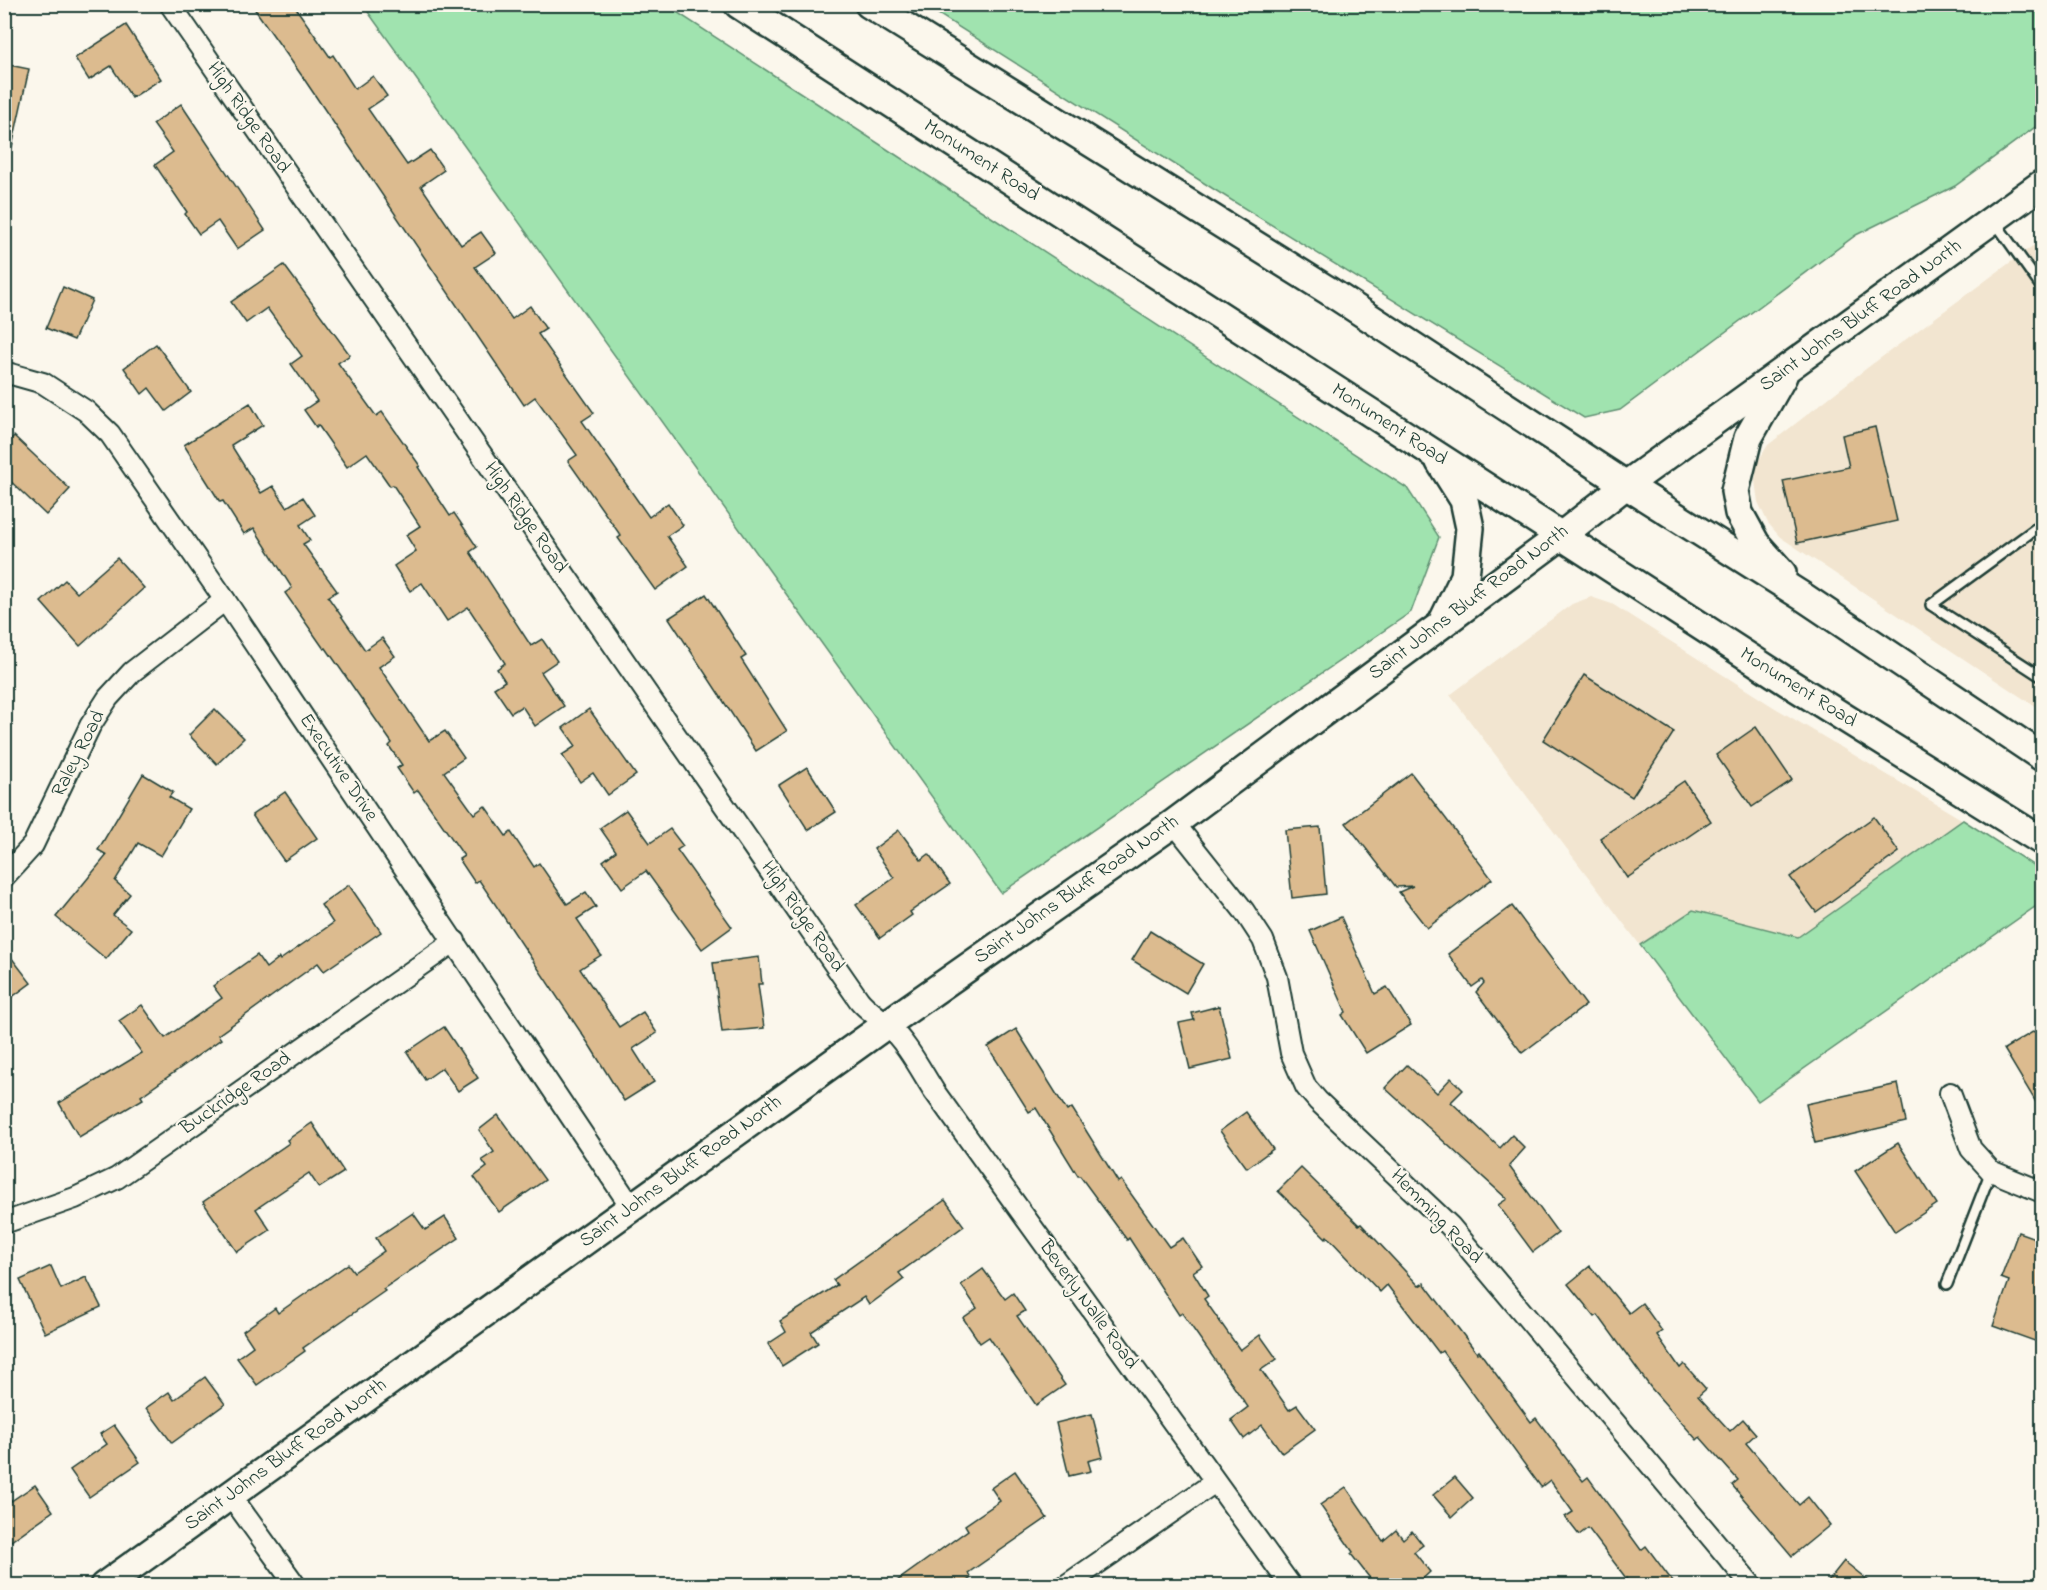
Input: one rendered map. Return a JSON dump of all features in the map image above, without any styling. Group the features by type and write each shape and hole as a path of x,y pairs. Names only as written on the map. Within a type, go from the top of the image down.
{"main road":[{"name":"Monument Road","path":"738,4 1789,683 2043,841"},
{"path":"869,4 1131,170 1329,291 1804,598 2043,757"},
{"name":"Saint Johns Bluff Road North","path":"104,1586 887,1024 1174,823 1562,536 1626,485 2043,184"},
{"path":"1787,369 1748,438 1735,491 1739,513 1756,544 1804,598"},
{"path":"1434,454 1464,500 1470,528 1465,576 1442,624"},
{"path":"2004,818 2043,825"}],"street":[{"name":"High Ridge Road","path":"170,4 859,1000 887,1024"},
{"name":"Executive Drive","path":"4,372 43,383 86,411 110,434 225,600 633,1208"},
{"name":"Raley Road","path":"4,877 33,845 90,726 108,698 132,672 225,600"},
{"name":"Hemming Road","path":"1174,823 1244,911 1263,940 1277,977 1291,1053 1306,1087 1450,1227 1752,1586"},
{"name":"Buckridge Road","path":"4,1223 75,1198 117,1178 455,941"},
{"name":"Beverly Nalle Road","path":"887,1024 905,1045 934,1090 1291,1586"},
{"path":"1950,1093 1971,1149 1991,1171 2043,1192"},
{"path":"1065,1586 1215,1482"},
{"path":"231,1496 296,1586"}],"lane":[{"path":"1994,220 2043,288"},
{"path":"2043,524 1931,605 2043,677"},
{"path":"1947,1284 1991,1171"}],"shaded area":[{"path":"2042,239 2042,711 1780,537 1768,523 1758,502 1755,481 1757,463 1768,445 1867,368"},
{"path":"1591,597 1612,604 1772,706 1963,820 1798,938 1694,910 1640,945 1450,695 1572,604"}],"green space":[{"path":"363,5 666,5 1407,488 1439,537 1411,612 1001,893"},
{"path":"924,5 2042,5 2042,122 1955,186 1856,235 1620,410 1584,418 1215,190"},
{"path":"1963,820 2042,871 2042,902 1758,1101 1640,945 1693,910 1798,937"}],"building":[{"path":"251,4 293,4 330,57 333,55 355,89 373,76 387,96 368,109 407,165 430,150 444,170 421,186 461,245 481,232 496,253 475,267 512,319 530,306 546,329 538,334 594,413 582,421 649,517 668,503 683,525 667,536 688,566 655,590 618,538 621,536 568,461 577,455 535,397 524,405"},
{"path":"126,25 161,79 132,98 111,66 89,80 75,58"},
{"path":"4,64 29,69 12,147 4,146"},
{"path":"181,104 265,230 237,249 218,221 199,234 155,165 173,152 153,124"},
{"path":"284,265 350,355 338,363 376,416 382,412 420,466 418,467 450,516 454,513 477,547 470,552 531,646 542,639 557,661 541,672 564,706 535,726 522,706 511,713 494,688 505,681 497,669 505,663 468,607 447,621 422,583 410,591 394,566 416,551 406,535 420,526 393,485 390,486 367,453 347,467 318,425 316,427 304,410 317,401 291,364 302,356 267,308 246,323 231,302"},
{"path":"63,287 92,300 74,340 46,328"},
{"path":"156,344 191,392 166,411 149,388 142,394 124,368"},
{"path":"250,403 263,425 231,445 261,493 273,486 287,507 303,497 315,515 300,525 310,540 303,544 337,591 328,597 365,650 382,638 395,656 379,667 429,741 445,731 464,758 444,772 474,814 485,806 506,836 511,832 534,867 539,863 567,904 586,892 596,907 577,919 601,955 580,969 619,1027 643,1012 657,1033 633,1049 654,1082 624,1101 479,880 475,883 459,859 464,856 418,790 414,793 397,768 402,765 389,746 392,743 285,593 292,588 254,528 244,534 223,501 220,502 184,445"},
{"path":"1875,427 1897,521 1797,543 1783,481 1849,467 1842,435"},
{"path":"14,436 70,489 46,515 4,475 4,446"},
{"path":"117,558 144,588 80,646 41,602 65,580 77,593"},
{"path":"706,594 746,656 741,659 787,731 756,751 669,618"},
{"path":"1584,675 1674,732 1632,797 1543,740"},
{"path":"215,709 244,738 217,764 189,735"},
{"path":"589,709 636,775 608,795 593,773 580,782 562,755 576,746 563,728"},
{"path":"1756,727 1792,780 1752,807 1716,755"},
{"path":"807,767 836,812 808,830 779,785"},
{"path":"1411,773 1492,879 1427,928 1399,892 1413,886 1396,887 1346,823"},
{"path":"143,774 173,792 169,797 189,809 161,856 138,843 115,881 130,894 113,915 131,929 106,959 56,917 107,855 98,850"},
{"path":"1684,781 1711,821 1627,878 1600,838"},
{"path":"285,792 317,838 284,861 252,815"},
{"path":"626,810 650,843 670,829 683,846 677,850 732,927 702,949 646,871 622,888 603,861 616,851 600,828"},
{"path":"1874,817 1899,852 1816,912 1790,877"},
{"path":"1320,827 1326,894 1292,898 1285,830"},
{"path":"899,830 921,860 929,854 950,884 910,912 912,915 880,938 856,905 894,878 874,849"},
{"path":"349,885 381,932 324,971 318,963 218,1035 221,1039 141,1096 143,1099 79,1137 59,1103 142,1053 119,1021 142,1005 165,1038 222,998 213,986 257,955 266,968 333,923 321,905"},
{"path":"1512,906 1586,1005 1522,1053 1476,992 1484,983 1482,980 1472,987 1448,954"},
{"path":"1341,917 1375,994 1387,987 1411,1025 1366,1053 1342,1015 1346,1012 1310,931"},
{"path":"1150,931 1203,964 1186,993 1132,960"},
{"path":"4,948 31,983 4,1003"},
{"path":"759,957 762,984 758,984 764,1028 722,1032 713,963"},
{"path":"1219,1006 1232,1059 1190,1069 1179,1023 1194,1020 1192,1013"},
{"path":"2043,1026 2043,1114 2004,1049"},
{"path":"444,1027 478,1078 458,1091 442,1068 425,1080 407,1052"},
{"path":"1016,1029 1067,1111 1072,1108 1118,1182 1121,1180 1169,1247 1183,1238 1202,1266 1193,1272 1208,1296 1204,1299 1240,1350 1260,1335 1277,1359 1261,1370 1289,1410 1297,1405 1315,1429 1282,1453 1262,1425 1244,1439 1231,1420 1248,1407 1182,1313 1179,1315 1129,1238 1127,1240 1078,1176 1036,1108 1029,1112 988,1047"},
{"path":"1407,1065 1437,1093 1451,1078 1463,1090 1451,1102 1500,1148 1512,1135 1525,1148 1509,1166 1558,1233 1533,1252 1498,1205 1507,1199 1385,1088"},
{"path":"1898,1084 1906,1122 1815,1143 1806,1104"},
{"path":"1246,1112 1273,1149 1247,1168 1220,1131"},
{"path":"498,1115 545,1180 499,1212 474,1177 487,1167 482,1160 494,1152 479,1130"},
{"path":"312,1123 344,1172 319,1188 309,1173 256,1209 270,1230 237,1252 203,1202 289,1143 287,1140"},
{"path":"1898,1143 1937,1204 1895,1232 1855,1171"},
{"path":"1301,1168 1359,1225 1361,1224 1419,1286 1424,1283 1477,1353 1479,1351 1531,1422 1536,1418 1583,1481 1588,1477 1641,1550 1646,1546 1676,1586 1632,1586 1588,1528 1579,1535 1565,1517 1573,1512 1550,1480 1541,1487 1442,1351 1439,1353 1387,1285 1380,1292 1327,1236 1326,1238 1278,1191"},
{"path":"945,1200 964,1226 899,1273 904,1279 869,1305 864,1297 811,1332 818,1343 782,1366 768,1344 786,1332 780,1321 837,1285 833,1280"},
{"path":"413,1213 425,1230 445,1217 459,1238 383,1289 385,1291 303,1348 305,1351 257,1385 237,1358 253,1346 243,1331 275,1308 278,1313 348,1264 354,1272 384,1251 376,1238"},
{"path":"2018,1232 2043,1241 2043,1344 1993,1326 2009,1281 2001,1278"},
{"path":"51,1266 61,1289 86,1277 101,1307 45,1333 20,1280"},
{"path":"1590,1266 1629,1313 1642,1303 1662,1331 1657,1335 1680,1368 1684,1364 1706,1389 1698,1396 1730,1431 1743,1419 1756,1434 1746,1443 1799,1505 1808,1497 1830,1525 1792,1556 1732,1485 1738,1480 1700,1437 1697,1440 1651,1388 1598,1315 1595,1317 1568,1284"},
{"path":"983,1269 1005,1299 1013,1293 1025,1311 1017,1316 1065,1385 1036,1405 989,1337 980,1343 963,1318 977,1308 961,1285"},
{"path":"205,1377 225,1404 172,1443 146,1408 169,1392 174,1400"},
{"path":"1092,1414 1103,1457 1088,1461 1091,1471 1069,1476 1056,1423"},
{"path":"114,1425 140,1462 89,1497 70,1470 107,1444 100,1434"},
{"path":"1015,1471 1047,1518 968,1573 971,1578 960,1586 890,1586 968,1530 965,1525 1000,1501 991,1488"},
{"path":"1455,1477 1473,1498 1452,1517 1433,1495"},
{"path":"35,1485 53,1511 4,1546 4,1506"},
{"path":"1346,1487 1383,1541 1396,1530 1403,1539 1412,1531 1423,1545 1414,1552 1430,1572 1415,1586 1376,1586 1351,1554 1353,1552 1320,1505"},
{"path":"1844,1561 1875,1586 1824,1586"}]}
